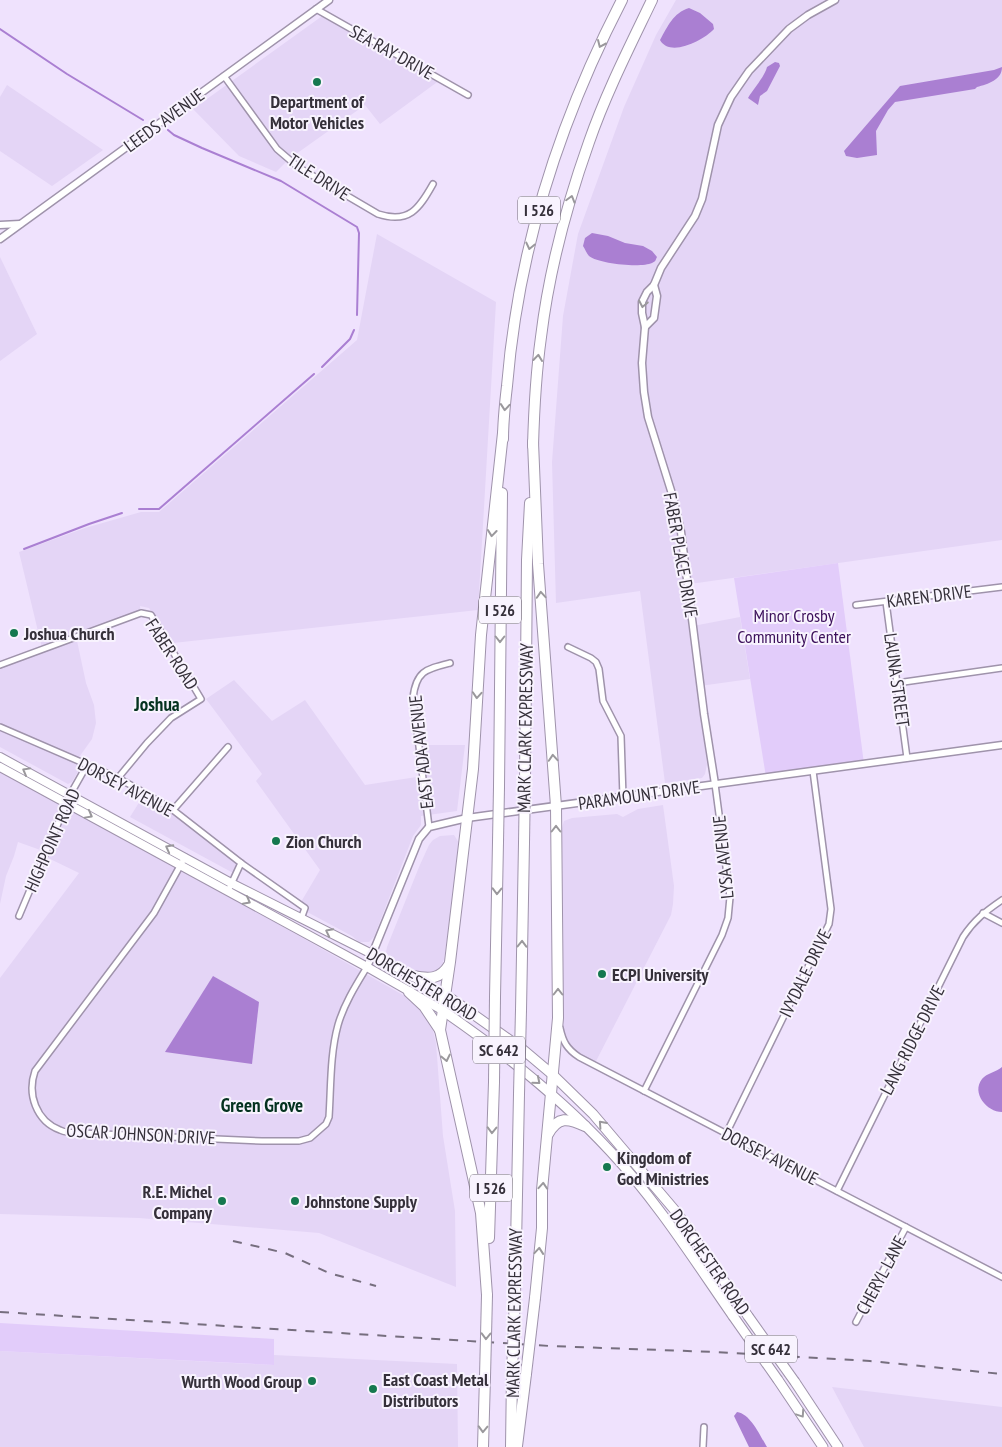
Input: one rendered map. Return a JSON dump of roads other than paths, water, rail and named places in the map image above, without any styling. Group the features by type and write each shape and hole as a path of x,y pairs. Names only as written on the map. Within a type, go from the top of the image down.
{"highway":[{"name":"MARK CLARK EXPRESSWAY","path":"483,1447 494,1082 503,433 509,356 521,283 542,198 570,115 608,27 622,0"},
{"name":"MARK CLARK EXPRESSWAY","path":"511,1447 521,1010 527,560 536,378 547,294 559,242 589,142 612,86 652,0"},
{"path":"635,36 658,0"},
{"path":"487,1295 481,1213 440,1030 446,995 473,769 481,635 503,433"},
{"path":"516,1447 542,1228 542,1190 558,1018 556,806 538,564 533,442"},
{"path":"413,976 425,979 439,976 445,972 450,962"},
{"path":"409,992 424,1006 440,1030"},
{"path":"547,1135 552,1126 568,1119 585,1126"}],"main road":[{"name":"DORCHESTER ROAD","path":"0,757 180,865 367,966 442,1010 508,1057 552,1094 612,1153 668,1221 823,1447"},
{"name":"DORCHESTER ROAD","path":"0,767 185,857 231,883 413,976 446,995 521,1048 553,1075 605,1126 678,1214 838,1447"}],"street":[{"name":"LEEDS AVENUE","path":"0,239 329,0"},
{"name":"FABER PLACE DRIVE","path":"715,784 704,714 681,532 673,497 648,417 644,392 642,363 645,327 642,302 647,292 654,285 661,268 687,230 702,199 718,125 731,98 750,71 789,29 808,15 835,0"},
{"name":"SEA RAY DRIVE","path":"316,10 468,95"},
{"name":"TILE DRIVE","path":"224,76 277,149 298,167 378,214 390,218 401,218 422,203 433,184"},
{"path":"0,225 21,224"},
{"name":"FABER PLACE DRIVE","path":"645,327 654,318 657,296 654,285"},
{"name":"KAREN DRIVE","path":"856,605 1002,587"},
{"name":"LAUNA STREET","path":"886,602 907,758"},
{"name":"FABER ROAD","path":"0,664 141,612 151,615 201,699 171,718 118,778"},
{"path":"568,647 591,658 596,662 599,670 603,701 621,736 623,797"},
{"name":"EAST ADA AVENUE","path":"429,827 413,698 414,683 429,668 450,662"},
{"path":"897,683 1002,668"},
{"name":"DORSEY AVENUE","path":"0,727 118,778 173,810 241,863 305,908 301,919"},
{"name":"PARAMOUNT DRIVE","path":"429,827 467,818 1002,745"},
{"path":"173,810 228,747"},
{"name":"HIGHPOINT ROAD","path":"19,916 69,799 87,765"},
{"name":"IVYDALE DRIVE","path":"726,1134 829,924 831,909 813,771"},
{"name":"LYSA AVENUE","path":"644,1091 722,935 728,918 730,897 715,784"},
{"path":"367,966 419,838 429,827"},
{"name":"OSCAR JOHNSON DRIVE","path":"185,857 154,913 36,1070 32,1084 35,1106 42,1118 51,1126 64,1131 80,1133 262,1141 299,1141 310,1138 326,1124 329,1117 335,1040 339,1024 346,1005 367,966"},
{"path":"228,891 241,863"},
{"name":"LANG RIDGE DRIVE","path":"837,1191 964,937 972,924 983,913 1002,900"},
{"path":"983,913 1002,923"},
{"name":"DORSEY AVENUE","path":"558,1018 564,1044 579,1057 1002,1277"},
{"name":"CHERYL LANE","path":"856,1322 906,1227"},
{"path":"703,1447 704,1427"}],"waterway":[{"path":"0,29 67,74 143,120"},
{"path":"168,130 174,135 202,148 281,181 357,227 359,233 357,315"},
{"path":"322,367 350,339 354,330"},
{"path":"139,509 159,509 314,374"},
{"path":"24,549 122,513"}],"railway":[{"path":"233,1241 285,1253 329,1273 376,1286"},
{"path":"0,1312 550,1346 714,1352 870,1361 1002,1374"}],"place":[{"name":"Department of Motor Vehicles","path":"317,82"},
{"name":"Joshua Church","path":"14,633"},
{"name":"Zion Church","path":"276,841"},
{"name":"ECPI University","path":"602,974"},
{"name":"Kingdom of God Ministries","path":"607,1167"},
{"name":"R.E. Michel Company","path":"222,1201"},
{"name":"Johnstone Supply","path":"295,1201"},
{"name":"Wurth Wood Group","path":"312,1381"},
{"name":"East Coast Metal Distributors","path":"373,1389"}],"district":[{"name":"Joshua","path":"157,704"},
{"name":"Green Grove","path":"262,1105"}],"park label":[{"name":"Minor Crosby Community Center","path":"794,625"}]}
